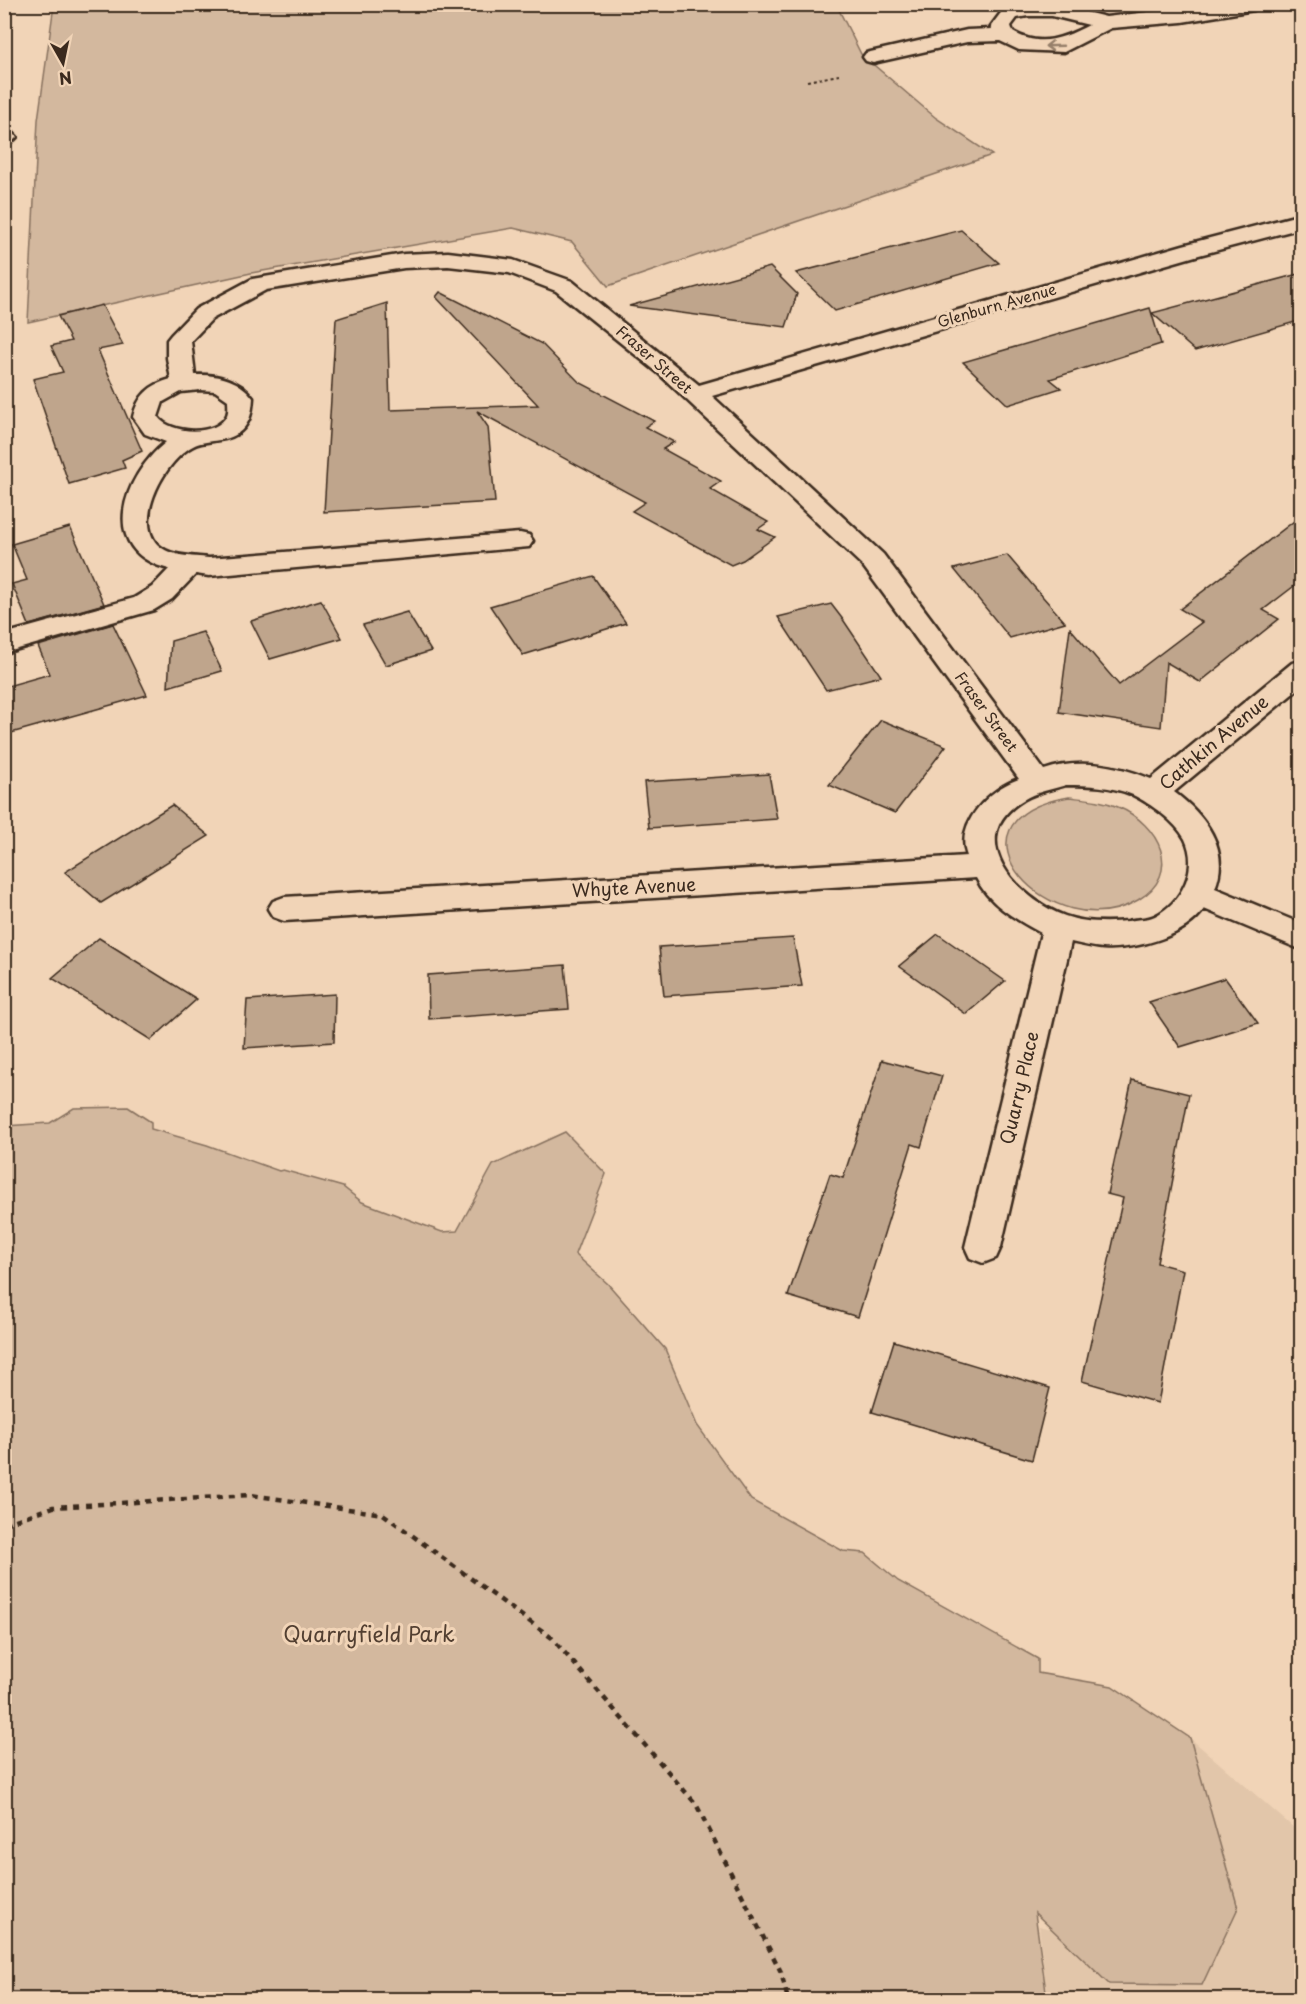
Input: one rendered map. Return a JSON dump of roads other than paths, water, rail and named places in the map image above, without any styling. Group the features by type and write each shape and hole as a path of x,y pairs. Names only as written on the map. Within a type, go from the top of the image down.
{"street":[{"path":"1008,38 1002,27 1010,14 1028,10 1052,10 1106,23 1182,16 1254,4"},
{"path":"873,57 967,36 1008,38 1019,44 1041,47 1064,46 1106,23"},
{"path":"980,55 991,53 1008,38"},
{"name":"Glenburn Avenue","path":"693,394 1191,250 1302,221"},
{"name":"Fraser Street","path":"184,383 179,358 179,340 204,314 260,284 404,261 448,259 513,267 564,286 666,367 873,560 1035,779"},
{"path":"208,382 223,385 241,398 243,407 240,416 219,432 187,438 158,432 149,426 145,417 146,408 152,399 163,391 184,383 208,382"},
{"path":"187,438 156,465 141,491 136,532 148,551 168,561 209,567 520,541"},
{"path":"4,644 144,603 162,593 190,564"},
{"name":"Cathkin Avenue","path":"1154,793 1302,670"},
{"path":"1064,774 1094,774 1125,781 1154,793 1182,814 1200,840 1206,868 1198,894 1182,914 1157,928 1126,935 1092,935 1058,928 1026,914 1002,894 984,867 979,846 983,825 994,805 1012,790 1035,779 1064,774"},
{"name":"Whyte Avenue","path":"284,909 984,867"},
{"path":"1198,894 1302,938"},
{"name":"Quarry Place","path":"983,1247 1058,928"}],"park label":[{"name":"Quarryfield Park","path":"369,1635"}]}
